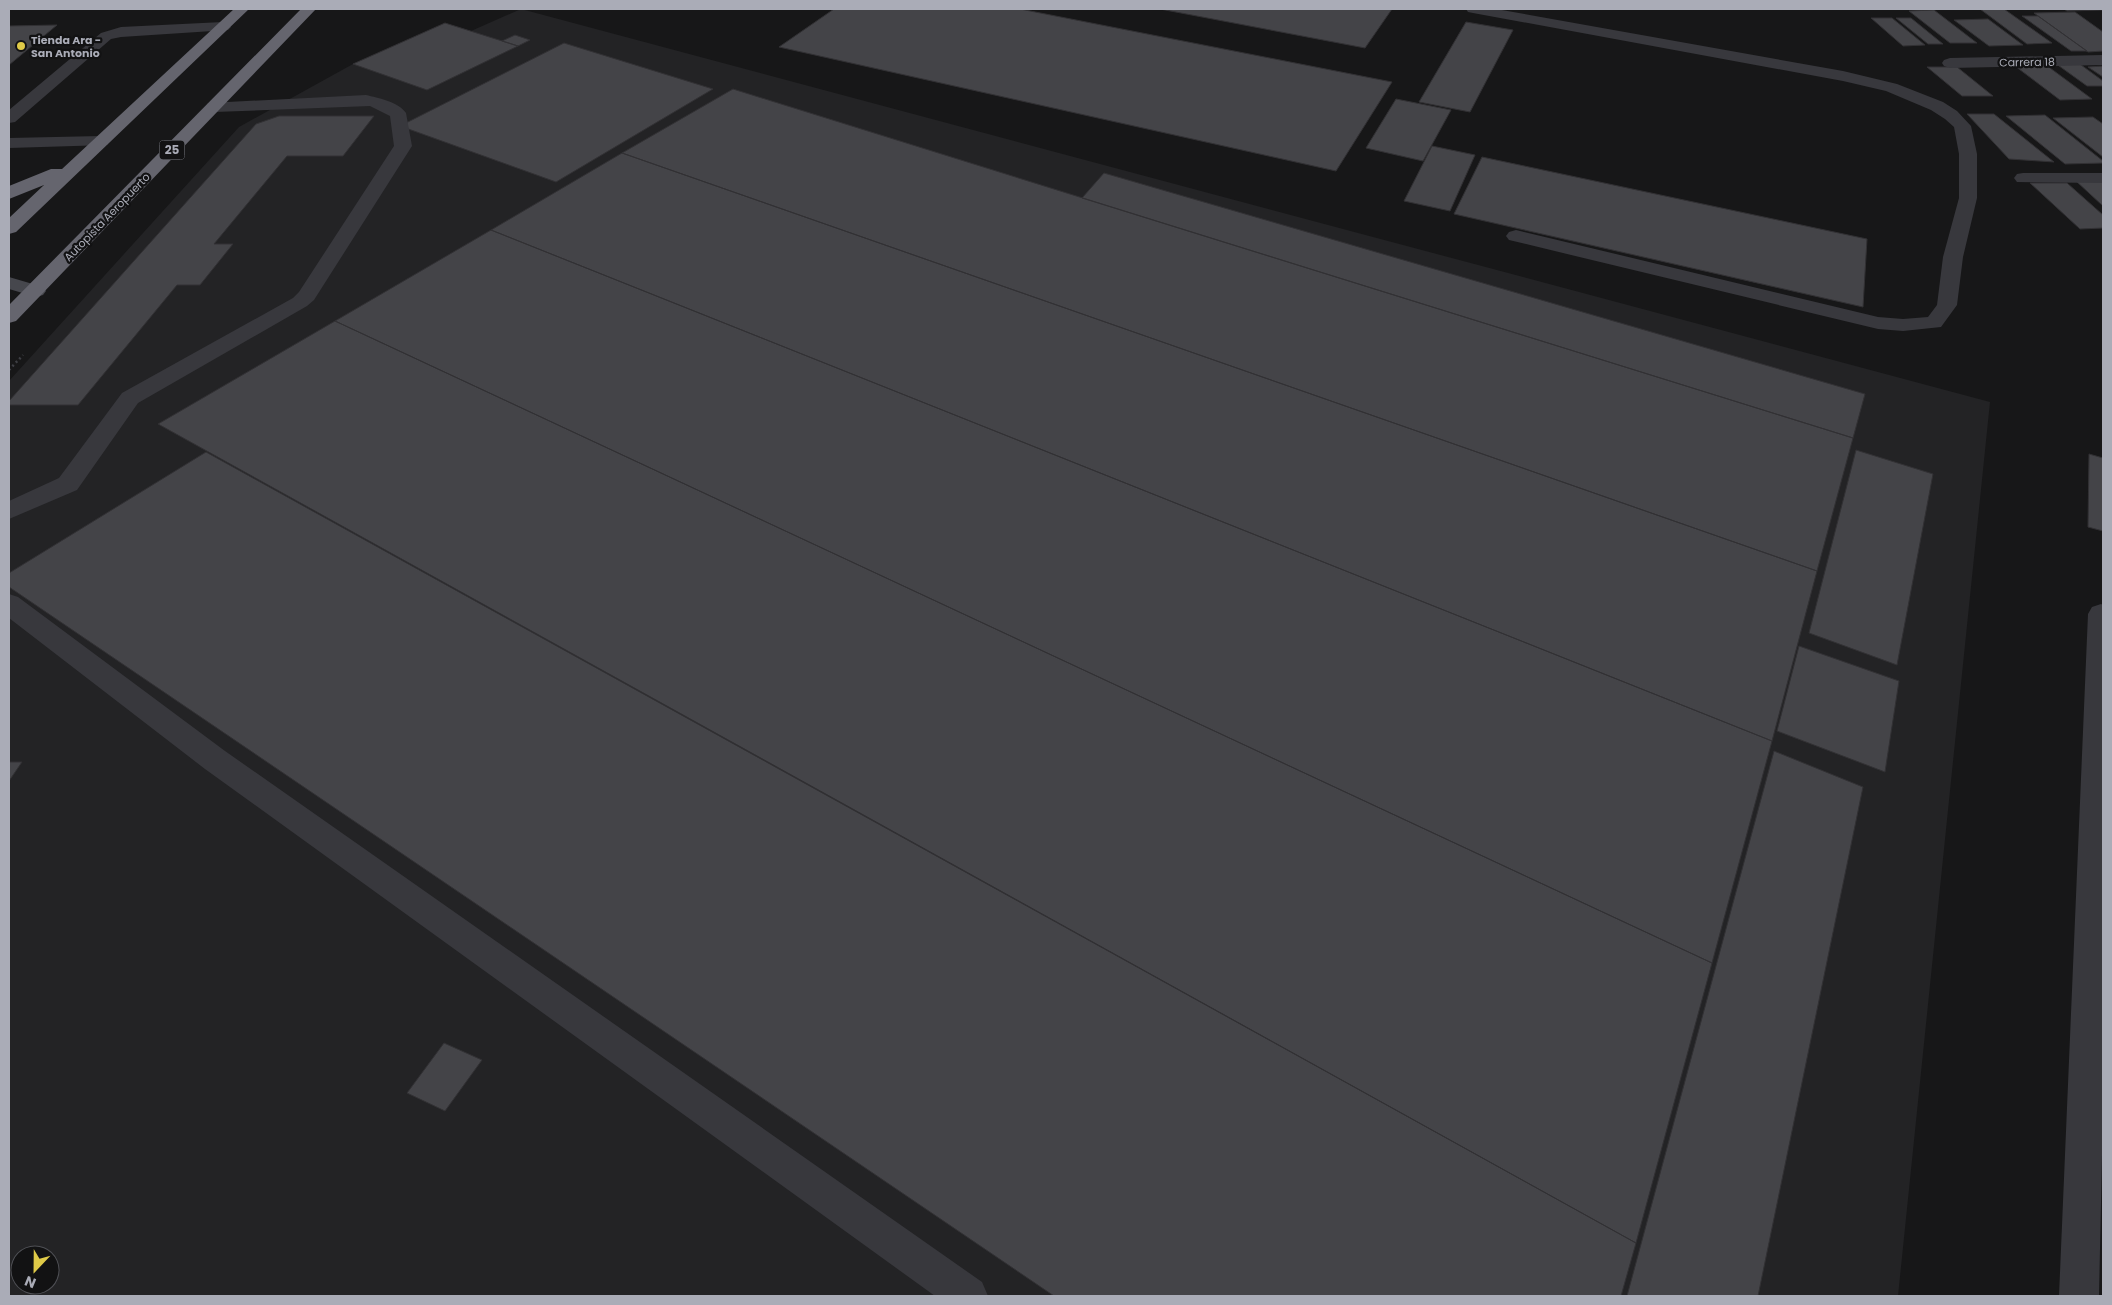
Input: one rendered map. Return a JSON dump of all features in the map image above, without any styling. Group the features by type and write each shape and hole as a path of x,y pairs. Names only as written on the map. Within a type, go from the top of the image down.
{"highway":[{"path":"9,228 242,9"},
{"name":"Autopista Aeropuerto","path":"9,317 309,9"},
{"path":"9,193 51,176 81,161"}],"street":[{"path":"1473,9 1843,76 1890,87 1936,106 1951,115 1962,126 1968,154 1968,198 1953,257 1947,305 1934,323 1903,325 1878,322 1516,236"},
{"path":"9,118 106,36 121,32 223,27"},
{"name":"Carrera 18","path":"1950,63 2103,60"},
{"path":"9,510 68,484 130,398 300,302 307,296 403,146 398,113 375,102 339,101 214,107"},
{"path":"9,143 101,141"},
{"path":"2023,178 2103,178"},
{"path":"9,282 36,291"},
{"path":"9,604 215,760 968,1296"},
{"path":"2079,1296 2101,614"}],"path":[{"path":"9,370 23,355"}],"shaded area":[{"path":"521,9 1990,402 1898,1296 9,1296 9,381 239,127 353,64 445,23 471,31"}],"building":[{"path":"834,9 1020,9 1392,82 1336,171 779,47"},
{"path":"1160,9 1392,9 1365,48"},
{"path":"1980,9 2004,9 2052,43 2027,44"},
{"path":"2064,9 2103,9 2103,10 2067,11"},
{"path":"1934,10 1977,43 1950,43 1909,11"},
{"path":"2075,12 2103,32 2103,51 2088,52 2034,13"},
{"path":"2022,16 2038,16 2087,51 2071,51"},
{"path":"1871,18 1892,18 1925,45 1903,46"},
{"path":"1896,18 1911,18 1943,44 1928,44"},
{"path":"1988,19 2023,45 1989,46 1954,20"},
{"path":"1466,22 1513,30 1470,112 1419,102"},
{"path":"445,23 518,46 427,90 353,64"},
{"name":"Tienda Ara - San Antonio","path":"57,25 9,65 9,26"},
{"path":"515,35 530,40 518,46 502,41"},
{"path":"564,43 713,89 556,182 400,126"},
{"path":"2077,62 2103,81 2103,86 2087,86 2055,63"},
{"path":"2046,65 2092,99 2060,100 2015,66"},
{"path":"2103,66 2103,77 2088,67"},
{"path":"1927,67 1957,67 1993,96 1962,96"},
{"path":"733,89 1853,438 1817,571 622,153"},
{"path":"1396,99 1451,110 1423,161 1366,148"},
{"path":"1967,114 1994,114 2054,162 2009,159"},
{"path":"2045,115 2103,161 2103,163 2065,164 2006,116"},
{"path":"279,116 374,116 343,156 287,156 214,244 233,244 200,285 177,285 78,405 9,405 9,401 256,124"},
{"path":"2093,117 2103,124 2103,157 2053,118"},
{"path":"1432,146 1475,155 1450,211 1404,201"},
{"path":"622,153 1817,571 1772,741 491,230"},
{"path":"1482,157 1867,239 1863,307 1454,214"},
{"path":"1104,173 1865,394 1853,438 1082,198"},
{"path":"2076,181 2103,181 2103,206"},
{"path":"2030,183 2067,183 2103,215 2103,228 2080,229"},
{"path":"491,230 1772,741 1712,963 335,321"},
{"path":"335,321 1712,963 1636,1243 158,424"},
{"path":"1856,450 1933,474 1897,665 1809,633"},
{"path":"206,452 1636,1243 1621,1296 1054,1296 9,587 9,573"},
{"path":"2089,454 2103,458 2103,531 2088,527"},
{"path":"1799,646 1899,681 1885,772 1777,731"},
{"path":"1774,751 1863,787 1758,1296 1627,1296"},
{"path":"9,762 22,762 9,781"},
{"path":"444,1043 482,1060 445,1111 407,1093"}],"place":[{"name":"Tienda Ara - San Antonio","path":"21,46"}]}
